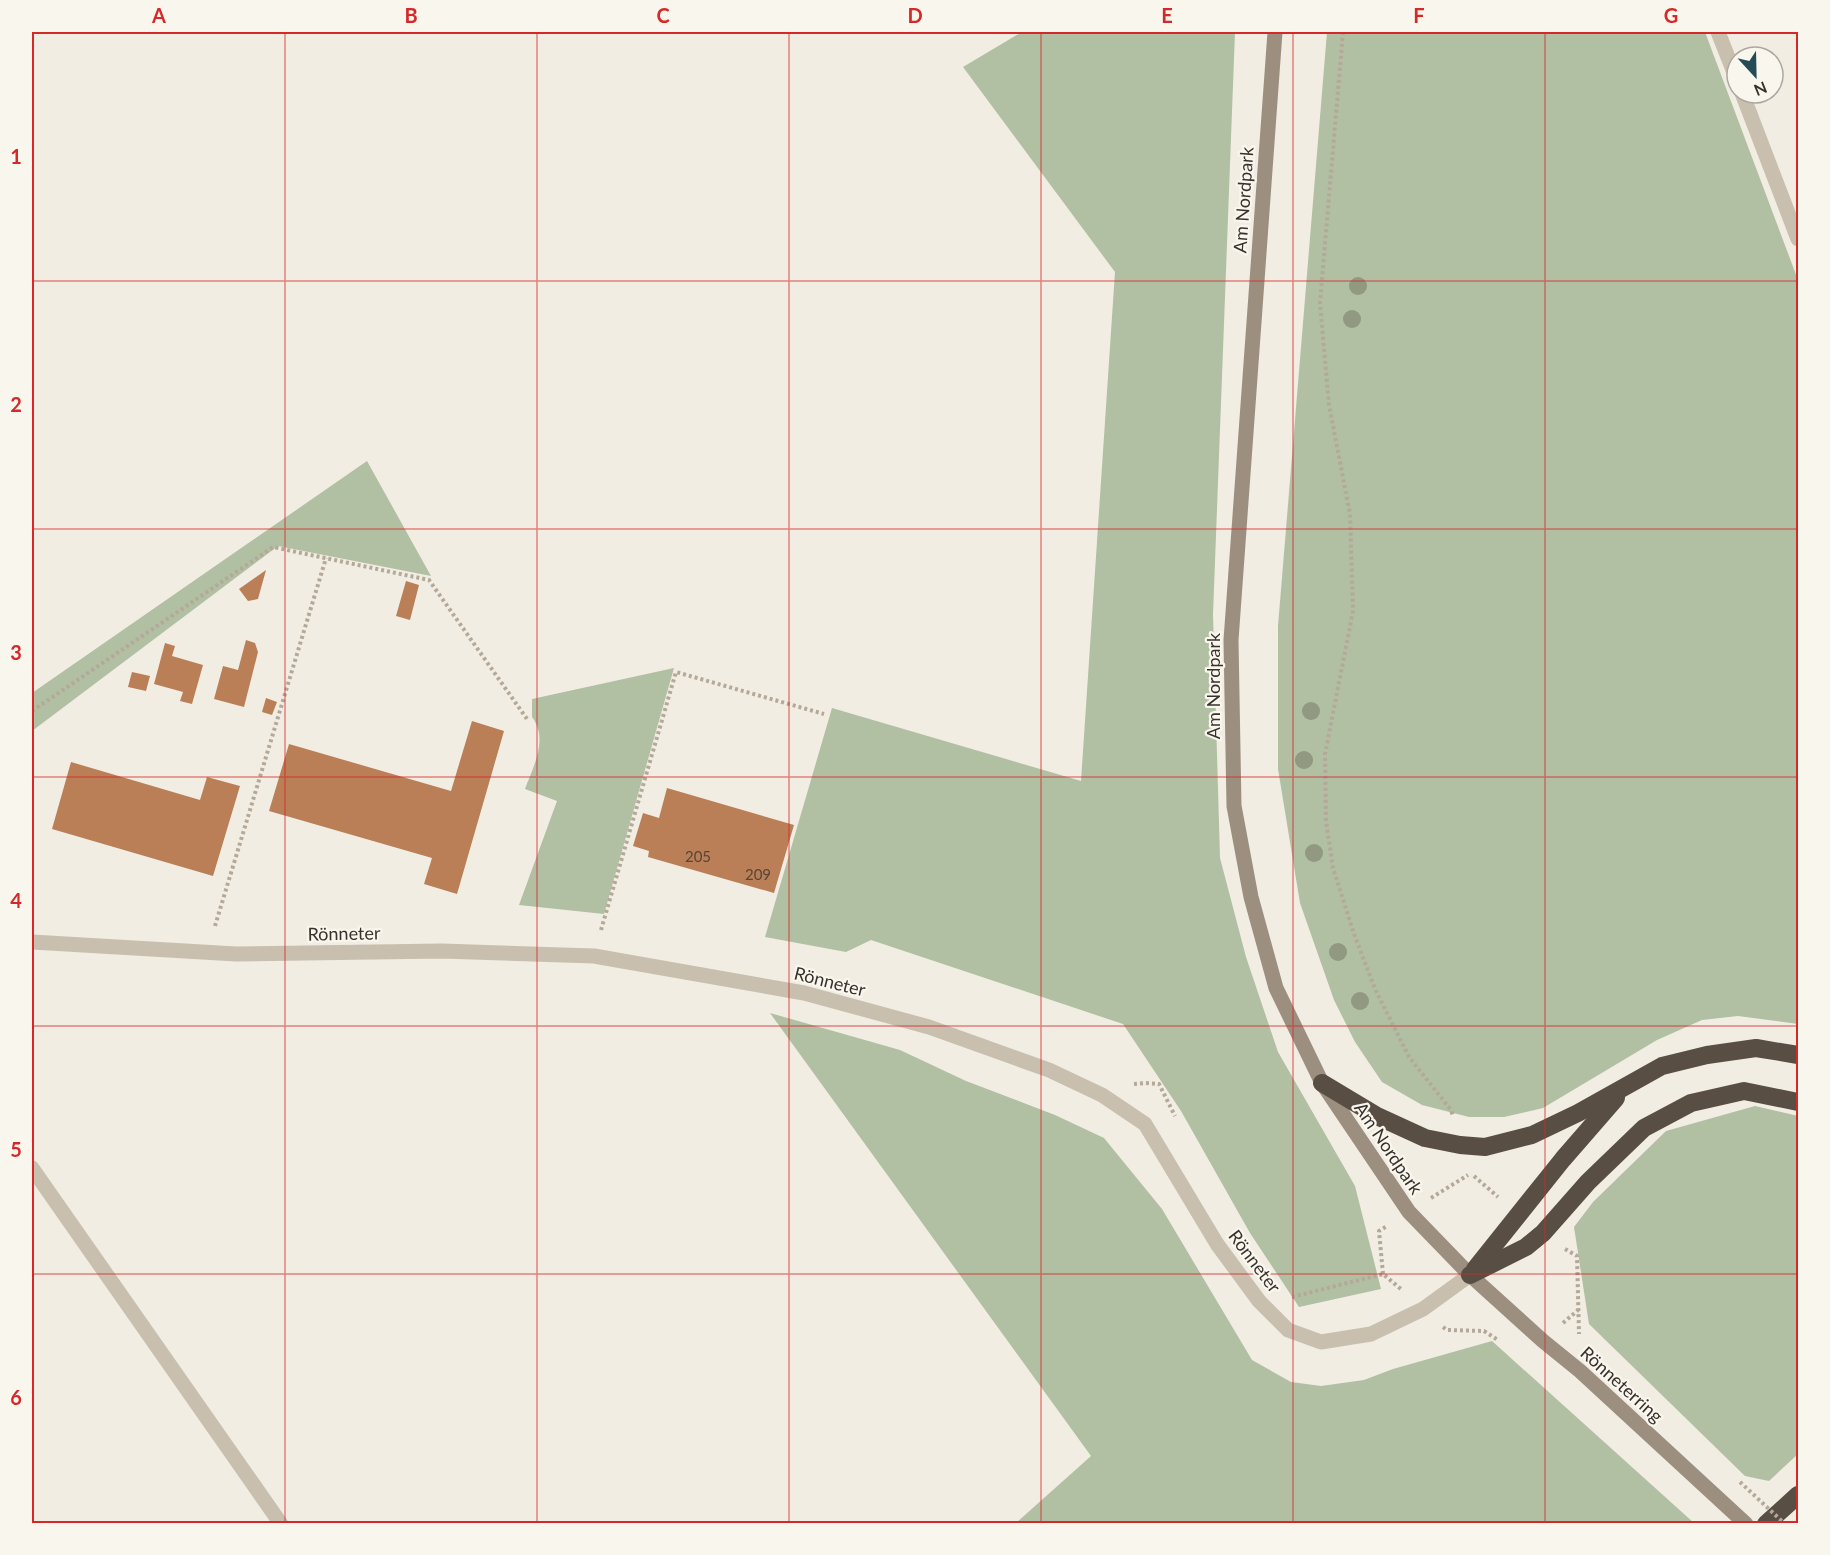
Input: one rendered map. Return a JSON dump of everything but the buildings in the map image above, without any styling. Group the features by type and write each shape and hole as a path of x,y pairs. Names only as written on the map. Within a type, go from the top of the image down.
{"highway":[{"path":"1322,1083 1377,1116 1425,1138 1485,1147 1532,1135 1624,1089 1662,1066 1707,1055 1756,1048 1798,1055"},
{"path":"1470,1275 1624,1089"},
{"path":"1470,1275 1526,1247 1543,1233 1588,1182 1644,1128 1691,1103 1744,1091 1798,1102"},
{"path":"1766,1524 1798,1495"}],"street":[{"name":"Am Nordpark","path":"1275,32 1231,640 1234,806 1251,897 1276,988 1322,1083 1409,1212 1470,1275"},
{"path":"1718,32 1725,50"},
{"path":"1747,105 1798,239"},
{"name":"Rönneter","path":"32,942 236,954 442,951 594,956 804,993 929,1026 1049,1070 1102,1095 1146,1124 1217,1244 1259,1301 1288,1330 1321,1342 1371,1334 1423,1309 1470,1275"},
{"path":"32,1168 281,1524"},
{"name":"Rönneterring","path":"1470,1275 1580,1371 1746,1524"}],"path":[{"path":"1343,32 1320,303 1329,405 1350,514 1353,611 1325,754 1326,822 1333,868 1375,990 1409,1058 1451,1110 1460,1145"},
{"path":"32,711 273,547 429,580 527,719"},
{"path":"207,952 326,558"},
{"path":"594,956 676,672 824,714"},
{"path":"1102,1095 1132,1084 1159,1084 1177,1120"},
{"path":"1503,1344 1484,1331 1447,1330 1383,1274 1379,1231 1471,1173 1518,1215"},
{"path":"1543,1233 1576,1256 1579,1338"},
{"path":"1284,1289 1291,1297 1383,1274"},
{"path":"1740,1482 1785,1524"}],"green space":[{"path":"1022,32 1235,32 1213,615 1220,858 1246,957 1278,1052 1355,1186 1381,1289 1299,1307 1250,1233 1181,1111 1123,1024 871,940 846,952 765,937 832,708 1081,781 1115,272 963,67"},
{"path":"1327,32 1705,32 1725,85 1725,105 1732,105 1798,280 1798,1024 1738,1016 1702,1020 1657,1040 1543,1108 1504,1117 1469,1117 1422,1105 1382,1082 1355,1042 1334,1000 1300,903 1278,769 1278,626"},
{"path":"367,461 431,576 278,546 32,731 32,693"},
{"path":"674,668 604,914 519,905 557,801 525,789 539,744 537,726 532,717 532,699"},
{"path":"770,1013 900,1050 966,1081 1055,1115 1104,1138 1162,1209 1252,1360 1291,1382 1321,1386 1364,1380 1393,1369 1492,1341 1694,1523 1016,1523 1091,1456"},
{"path":"1755,1106 1798,1116 1798,1454 1769,1481 1745,1476 1589,1324 1574,1227 1593,1202 1666,1131"}]}
